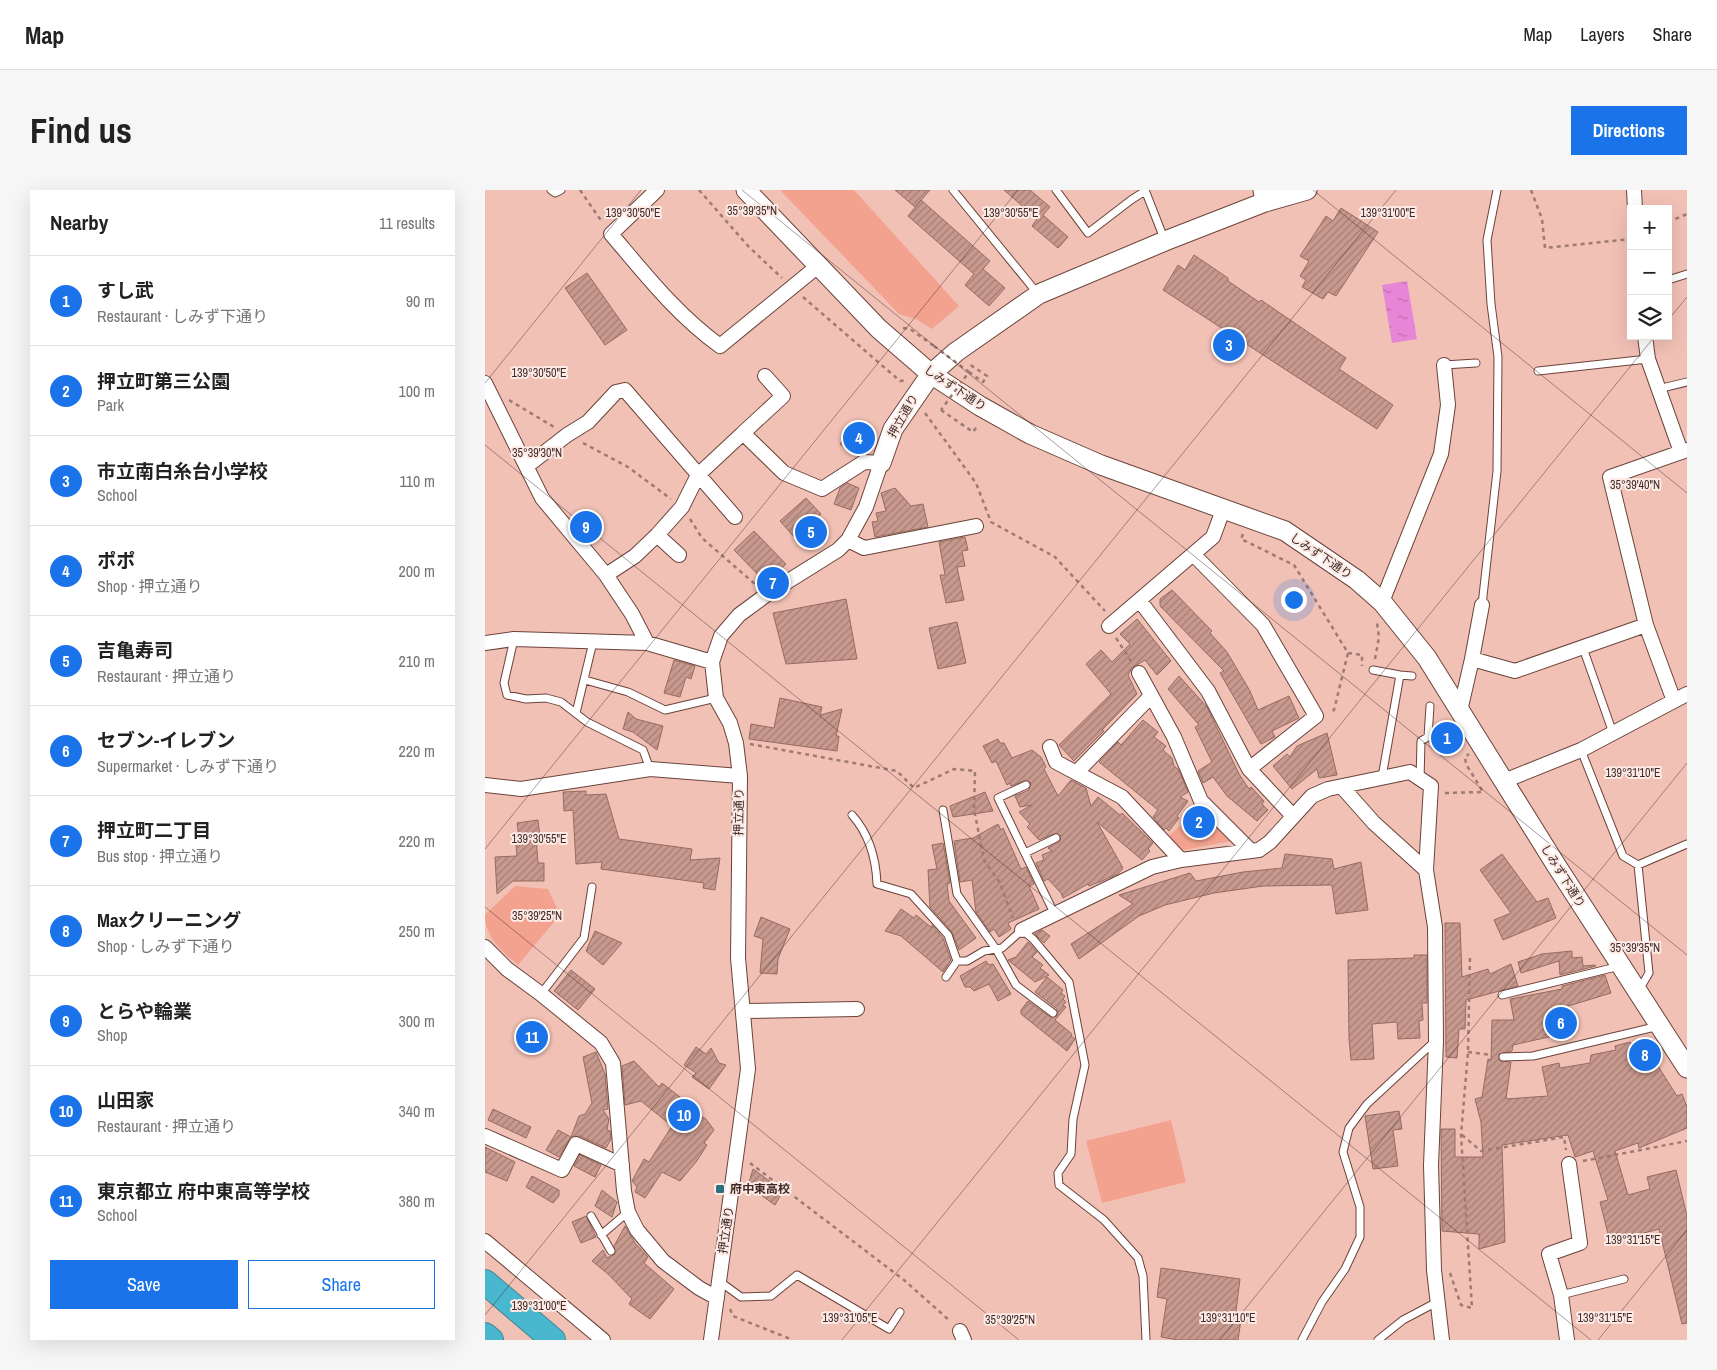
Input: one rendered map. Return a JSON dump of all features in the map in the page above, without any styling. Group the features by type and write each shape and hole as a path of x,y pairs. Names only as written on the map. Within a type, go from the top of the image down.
{"highway":[{"path":"485,1282 553,1340"},
{"path":"485,1299 533,1340"},
{"path":"485,1334 491,1340"}],"street":[{"path":"657,190 611,234 663,296 695,328 720,346 818,266"},
{"name":"しみず下通り","path":"746,190 879,329 931,374 980,406 1030,434 1101,465 1285,531 1357,580 1379,610 1427,658 1620,966 1687,1068"},
{"name":"押立通り","path":"711,1340 748,1069 738,958 739,776 737,743 730,723 716,698 712,662 721,636 739,615 766,595 838,550 848,540 866,508 893,429 931,374 956,352 1039,294 1165,241 1264,196 1307,190"},
{"path":"1634,190 1635,205"},
{"path":"1645,340 1647,359 1684,451 1609,477 1646,625 1674,701"},
{"path":"1379,610 1441,454 1448,405 1444,365"},
{"path":"606,575 635,556 657,535 682,507 699,475 783,396 765,376"},
{"path":"487,386 542,498 606,575 632,614 647,643"},
{"path":"527,466 567,435 588,422 616,392 625,390 735,517"},
{"path":"743,434 784,473 822,488 864,462 881,462"},
{"path":"1109,626 1194,556 1213,537 1223,510"},
{"path":"848,540 864,548 976,526"},
{"path":"657,535 679,555"},
{"path":"1194,556 1263,626 1316,716 1249,769"},
{"path":"1140,601 1208,691 1249,769 1293,816"},
{"path":"1459,711 1472,660 1482,605"},
{"path":"1472,660 1515,671 1646,625"},
{"path":"485,643 514,639 647,643 712,662"},
{"path":"1139,673 1174,737 1201,801 1250,850"},
{"path":"1504,782 1581,750 1687,694"},
{"path":"1077,772 1150,696"},
{"path":"1050,747 1056,762 1122,797 1181,860"},
{"path":"485,785 521,789 651,769 739,776"},
{"path":"1022,930 1152,867 1181,860 1259,850 1270,842 1312,796 1328,789 1410,772 1431,786 1426,870 1435,927 1436,1041 1431,1165 1434,1270 1442,1340"},
{"path":"1342,787 1374,823 1426,870"},
{"path":"485,947 507,969 601,1043 613,1063 628,1212 637,1230 663,1261 717,1298"},
{"path":"744,1011 857,1009"},
{"path":"485,1136 563,1170 576,1144 622,1165"},
{"path":"1567,1340 1561,1295 1549,1254 1580,1243 1569,1164"},
{"path":"485,1241 603,1340"}],"lane":[{"path":"551,190 555,193 561,190"},
{"path":"953,190 1039,294"},
{"path":"1056,190 1088,234 1145,191 1165,241"},
{"path":"1482,605 1497,471 1498,357 1491,304 1487,240 1497,190"},
{"path":"1672,279 1687,274"},
{"path":"1538,371 1647,359"},
{"path":"1444,365 1476,363"},
{"path":"1659,389 1687,382"},
{"path":"514,639 506,666 504,683 507,695 561,702 587,722 643,750 651,769"},
{"path":"577,713 593,642"},
{"path":"1583,648 1613,733"},
{"path":"1373,670 1412,676"},
{"path":"1382,777 1400,675"},
{"path":"585,680 628,692 665,710 716,698"},
{"path":"1420,780 1421,741 1427,737 1430,706"},
{"path":"1581,750 1623,856 1638,866"},
{"path":"1026,785 998,798 1055,915"},
{"path":"943,810 957,894 996,949 1015,985 1053,1013"},
{"path":"852,816 862,826 872,846 877,884 911,894 947,935 957,961"},
{"path":"1025,853 1056,838"},
{"path":"1638,866 1687,844"},
{"path":"1638,866 1649,973 1638,993"},
{"path":"541,994 584,938 591,887"},
{"path":"957,961 967,961 984,951 1002,948 1022,930 1033,939 1069,982 1085,1065 1073,1119 1071,1154 1058,1173 1059,1185 1104,1220 1138,1258 1143,1276 1146,1340"},
{"path":"946,977 957,961"},
{"path":"1502,995 1620,966"},
{"path":"1503,1056 1533,1056 1660,1026"},
{"path":"1302,1340 1322,1302 1345,1269 1360,1237 1360,1207 1343,1152 1349,1128 1367,1104 1436,1041"},
{"path":"601,1235 628,1212"},
{"path":"591,1216 611,1251"},
{"path":"719,1281 741,1297 771,1296 797,1275 889,1329 900,1312"},
{"path":"1561,1295 1624,1279"},
{"path":"1379,1340 1403,1320 1437,1302"}],"path":[{"path":"580,190 611,234"},
{"path":"1531,190 1542,219 1545,248 1627,240"},
{"path":"1672,220 1687,214"},
{"path":"897,327 910,329 983,382 987,376 966,363"},
{"path":"969,372 941,410 973,432 978,424"},
{"path":"487,386 567,435 628,467 682,507 702,538 766,595"},
{"path":"913,399 941,433 976,483 991,522 1055,557 1102,609 1108,610"},
{"path":"1243,532 1241,539 1295,565 1348,653 1334,710 1316,716"},
{"path":"1348,653 1362,655 1361,668 1373,670 1379,638 1379,610"},
{"path":"1109,626 1139,673"},
{"path":"737,743 753,744 897,771 914,788 954,769 975,771 974,808 984,860 1000,883 1010,913 1022,930"},
{"path":"1431,793 1483,792 1466,764 1465,757 1470,753"},
{"path":"1434,1270 1449,1271 1461,1306 1472,1308 1461,1135 1468,1052 1470,955"},
{"path":"1468,1052 1503,1056"},
{"path":"737,1153 903,1280 962,1336"},
{"path":"717,1298 729,1304 733,1316 793,1340"}],"shaded area":[{"path":"780,190 854,190 959,306 932,329 916,319 899,314"},
{"path":"1200,807 1232,841 1178,851 1168,837"},
{"path":"515,886 548,889 560,915 518,965 506,955 491,937 485,915"},
{"path":"1171,1120 1186,1182 1102,1203 1086,1141"}],"water":[{"path":"1407,281 1417,339 1392,343 1382,285"}],"building":[{"path":"895,190 930,190 915,207"},
{"path":"1004,190 1030,190 1050,207 1043,215 1068,237 1058,248 1032,226 1037,219"},
{"path":"921,200 990,261 983,269 1005,288 989,306 965,285 974,274 908,216"},
{"path":"1341,208 1378,232 1336,296 1328,292 1323,299 1302,287 1306,280 1300,276 1309,261 1300,256 1326,216 1333,221"},
{"path":"1194,255 1228,278 1228,281 1259,302 1261,300 1346,358 1339,369 1393,405 1377,429 1163,290 1178,265 1185,270"},
{"path":"587,273 627,330 605,345 565,288"},
{"path":"854,426 867,443 853,453 840,444"},
{"path":"847,483 859,488 851,510 834,504 840,488"},
{"path":"895,488 911,506 923,504 928,527 875,537 872,522 878,521 876,513 886,511 881,493"},
{"path":"806,498 821,514 795,538 780,521"},
{"path":"754,531 786,564 766,583 734,550"},
{"path":"965,537 968,550 962,551 965,566 957,567 964,600 946,603 940,575 945,575 939,542"},
{"path":"1172,590 1212,631 1210,633 1227,652 1250,691 1258,710 1289,696 1299,718 1272,731 1275,737 1261,744 1220,673 1224,671 1160,606 1160,599"},
{"path":"846,599 857,659 786,664 773,613"},
{"path":"1137,619 1171,661 1157,675 1145,660 1132,668 1128,675 1137,694 1074,761 1059,745 1111,694 1086,664 1101,650 1112,662 1130,644 1120,634"},
{"path":"957,622 966,663 938,669 929,628"},
{"path":"674,660 695,666 691,679 686,677 680,697 664,693"},
{"path":"1179,676 1207,707 1239,774 1249,789 1251,787 1264,801 1262,804 1268,810 1257,821 1227,796 1213,777 1203,783 1198,771 1212,762 1195,727 1199,725 1168,689"},
{"path":"780,698 822,707 820,715 842,709 836,736 839,736 837,751 749,739 751,724 774,728"},
{"path":"628,712 636,719 663,726 657,750 633,732 623,729"},
{"path":"1143,720 1158,732 1154,737 1166,746 1163,750 1172,758 1174,766 1179,770 1188,792 1180,797 1188,801 1169,831 1166,828 1164,830 1153,817 1158,810 1099,762 1118,742 1121,745"},
{"path":"1327,733 1337,775 1319,778 1317,769 1292,789 1273,766 1287,754 1290,757 1297,746"},
{"path":"998,739 1000,743 1004,743 1012,758 1032,750 1041,757 1046,767 1044,769 1058,796 1071,780 1086,788 1091,806 1098,797 1120,815 1122,813 1153,843 1148,849 1150,851 1142,860 1097,822 1123,868 1118,874 1089,886 1088,884 1063,898 1061,893 1048,879 1044,881 1036,863 1044,860 1042,855 1052,851 1048,848 1060,841 1061,836 1056,833 1039,840 1027,827 1030,824 1019,812 1032,805 1020,807 1015,796 1029,790 1031,783 1026,780 1011,786 1010,783 1007,785 996,761 992,763 983,746"},
{"path":"586,791 586,795 606,794 619,839 692,849 690,860 720,858 715,890 703,888 704,883 601,869 602,862 576,864 573,810 564,811 563,792"},
{"path":"985,792 993,811 953,817 950,806"},
{"path":"538,820 540,837 536,838 538,863 544,863 544,881 513,881 497,894 495,857 517,856 516,844 520,844 517,823"},
{"path":"998,824 1001,830 1003,828 1021,869 1026,867 1034,884 1029,886 1039,909 1008,923 1011,929 999,937 994,929 990,932 976,912 972,880 960,882 954,841 973,838"},
{"path":"943,843 950,883 947,884 949,901 976,938 959,950 952,932 930,907 928,870 937,869 932,845"},
{"path":"1285,854 1332,859 1334,869 1361,862 1368,910 1336,914 1332,885 1263,886 1214,893 1165,905 1139,916 1079,959 1071,944 1133,904 1119,895 1190,873 1196,881 1243,872 1282,868"},
{"path":"1502,854 1537,902 1548,898 1556,918 1503,940 1494,920 1511,913 1480,870"},
{"path":"901,909 914,918 916,915 932,928 932,925 943,938 951,960 943,972 901,936 885,931"},
{"path":"761,917 790,929 778,959 777,974 760,973 763,939 754,936"},
{"path":"1445,923 1460,923 1462,977 1488,969 1490,974 1511,964 1518,986 1466,1000 1465,1029 1459,1029 1457,1058 1446,1057"},
{"path":"1042,930 1050,936 1044,943 1035,934"},
{"path":"595,931 622,943 603,965 586,951"},
{"path":"1028,942 1037,952 1032,957 1043,965 1040,968 1049,975 1035,982 1008,960 1016,957"},
{"path":"1572,951 1572,958 1582,957 1583,966 1596,966 1560,975 1559,961 1521,973 1518,962 1542,954"},
{"path":"1414,955 1427,955 1427,1003 1422,1003 1423,1020 1419,1021 1420,1038 1398,1039 1397,1022 1372,1024 1374,1059 1351,1060 1348,960 1414,958"},
{"path":"986,961 989,965 993,964 1011,994 998,1001 989,984 974,991 970,987 965,987 960,976"},
{"path":"571,970 595,989 578,1010 554,991"},
{"path":"1605,975 1611,993 1565,1007 1571,1032 1513,1045 1512,1051 1499,1054 1500,1061 1511,1062 1506,1099 1548,1096 1542,1067 1559,1063 1560,1068 1590,1063 1591,1055 1616,1050 1615,1046 1630,1042 1633,1052 1644,1044 1677,1096 1682,1094 1687,1107 1687,1128 1639,1148 1638,1143 1615,1151 1628,1195 1650,1189 1647,1177 1676,1170 1687,1216 1687,1323 1682,1324 1659,1229 1610,1242 1600,1202 1608,1200 1593,1151 1575,1157 1568,1135 1502,1145 1505,1242 1479,1249 1479,1234 1442,1231 1441,1129 1455,1129 1455,1157 1483,1157 1481,1122 1475,1099 1482,1097 1488,1059 1491,1060 1492,1020 1514,1020 1510,999 1562,989 1562,986"},
{"path":"1047,977 1063,990 1061,993 1065,996 1063,999 1066,1002 1063,1005 1066,1007 1055,1020 1072,1034 1071,1036 1075,1039 1067,1051 1021,1014 1021,1010 1028,1001 1050,1017 1057,1016 1057,1009 1035,992"},
{"path":"696,1047 706,1054 711,1048 719,1063 726,1065 709,1089 692,1077 696,1073 684,1065"},
{"path":"596,1052 605,1074 608,1109 603,1110 609,1119 607,1130 610,1131 611,1139 606,1148 580,1136 571,1137 579,1116 585,1114 592,1103 583,1057"},
{"path":"634,1061 659,1087 662,1083 698,1111 696,1113 706,1119 714,1130 704,1143 707,1145 696,1162 680,1181 662,1172 645,1198 635,1192 637,1187 632,1181 644,1159 649,1162 672,1126 641,1101 625,1105 622,1066"},
{"path":"493,1109 531,1127 526,1138 488,1120"},
{"path":"1399,1111 1402,1129 1393,1130 1398,1166 1373,1169 1365,1116"},
{"path":"558,1130 571,1137 559,1157 546,1150"},
{"path":"485,1147 515,1162 507,1181 485,1172"},
{"path":"580,1155 601,1165 595,1177 574,1166"},
{"path":"753,1169 783,1191 775,1205 748,1186"},
{"path":"532,1176 559,1190 559,1196 553,1203 526,1187"},
{"path":"602,1190 617,1202 612,1217 595,1206"},
{"path":"586,1216 596,1237 581,1243 572,1222"},
{"path":"625,1226 635,1243 648,1257 644,1263 674,1289 650,1319 629,1304 632,1299 608,1274 592,1261 603,1250 607,1258 615,1254 614,1246"},
{"path":"1161,1268 1240,1279 1235,1319 1241,1320 1238,1340 1178,1340 1161,1337 1167,1299 1157,1297"}],"place":[{"name":"市立南白糸台小学校","path":"1229,345"},
{"name":"ポポ","path":"859,438"},
{"name":"とらや輪業","path":"586,527"},
{"name":"吉亀寿司","path":"811,532"},
{"name":"押立町二丁目","path":"773,583"},
{"name":"すし武","path":"1447,738"},
{"name":"押立町第三公園","path":"1199,822"},
{"name":"セブン-イレブン","path":"1561,1023"},
{"name":"東京都立 府中東高等学校","path":"532,1037"},
{"name":"Maxクリーニング","path":"1645,1055"},
{"name":"山田家","path":"684,1115"},
{"name":"府中東高校","path":"720,1189"}]}
